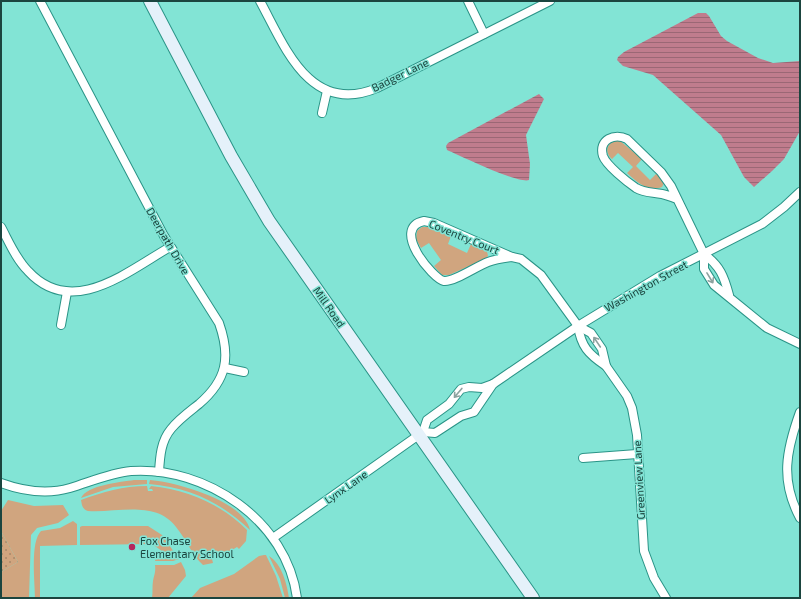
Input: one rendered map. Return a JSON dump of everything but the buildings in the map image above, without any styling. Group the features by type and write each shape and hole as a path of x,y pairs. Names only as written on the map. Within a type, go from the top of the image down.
{"street":[{"name":"Deerpath Drive","path":"40,1 170,247 219,323 227,350 224,368 216,386 208,396 170,430 161,450 160,472"},
{"name":"Mill Road","path":"150,1 231,156 269,221 421,434 533,598"},
{"name":"Badger Lane","path":"260,1 293,62 311,81 327,91 349,94 371,90 550,1"},
{"path":"468,1 484,34"},
{"path":"322,113 327,91"},
{"path":"677,199 662,194 644,192 630,183 605,159 602,147 606,140 613,136 621,136 628,139 662,172 677,199 704,254 704,268 714,285 729,295 738,306 767,328 800,344"},
{"name":"Washington Street","path":"421,434 427,420 449,404 461,389 469,387 482,388 493,384 628,294 762,224 800,192"},
{"name":"Coventry Court","path":"512,257 488,262 450,280 443,281 437,278 414,247 411,233 413,227 419,223 434,223 512,257 521,259 541,275 578,326"},
{"path":"1,227 19,260 28,272 40,282 67,292 81,292 100,287 170,247"},
{"path":"704,254 717,264 724,278 729,295"},
{"path":"61,325 67,292"},
{"name":"Greenview Lane","path":"578,326 580,341 592,357 606,366"},
{"name":"Greenview Lane","path":"578,326 592,334 602,350 606,366 627,396 632,408 637,435 644,551 654,578 666,598"},
{"path":"224,368 244,372"},
{"name":"Washington Street","path":"421,434 435,432 461,416 474,412 493,384"},
{"path":"800,412 791,438 786,462 787,482 793,504 800,518"},
{"name":"Lynx Lane","path":"273,538 421,434"},
{"path":"583,458 637,454"},
{"path":"1,483 32,491 52,492 123,473 160,472 198,481 222,493 245,508 264,526 273,538 284,558 296,590 297,598"}],"shaded area":[{"path":"698,13 706,13 721,36 727,41 758,58 773,63 800,61 800,131 784,159 754,187 744,177 721,135 653,75 623,66 617,60 618,57 624,52"},
{"path":"539,94 544,99 526,135 530,164 529,180 514,178 502,174 447,150 446,146 448,143"},
{"path":"619,140 642,159 636,166 650,180 657,173 664,183 662,187 652,188 643,186 627,173 633,167 618,153 612,159 609,156 607,150 608,147 612,142"},
{"path":"422,227 428,227 451,236 448,244 467,253 471,244 487,251 488,256 485,259 449,275 442,275 434,266 441,260 429,243 421,248 416,239 417,231"},
{"path":"134,480 147,480 147,484 113,487 81,498 84,494 97,487"},
{"path":"150,480 191,489 223,502 236,510 245,520 250,530 228,512 204,498 178,489 149,484"},
{"path":"147,486 148,491 153,491 152,489 149,489 151,486 165,488 191,495 215,506 247,530 246,541 239,549 237,547 224,555 212,559 213,563 203,565 176,527 168,519 158,513 135,510 88,511 83,508 82,505 81,500 105,492 121,488"},
{"path":"8,500 34,506 63,505 69,515 58,523 37,528 31,535 29,598 1,598 1,572 18,562 1,531 1,511"},
{"path":"73,521 77,524 77,545 40,546 40,598 35,598 34,553 38,536 41,531 60,528"},
{"path":"148,526 162,535 179,559 173,561 155,561 156,558 161,558 162,551 152,544 80,545 80,527"},
{"path":"1,531 18,562 1,572"},
{"path":"266,555 276,576 283,598 191,598 200,588 234,574 259,556"},
{"path":"269,556 281,569 289,598 285,598 280,579"},
{"path":"181,562 186,576 168,598 152,598 155,565 174,565"}],"place":[{"name":"Fox Chase Elementary School","path":"132,547"}]}
